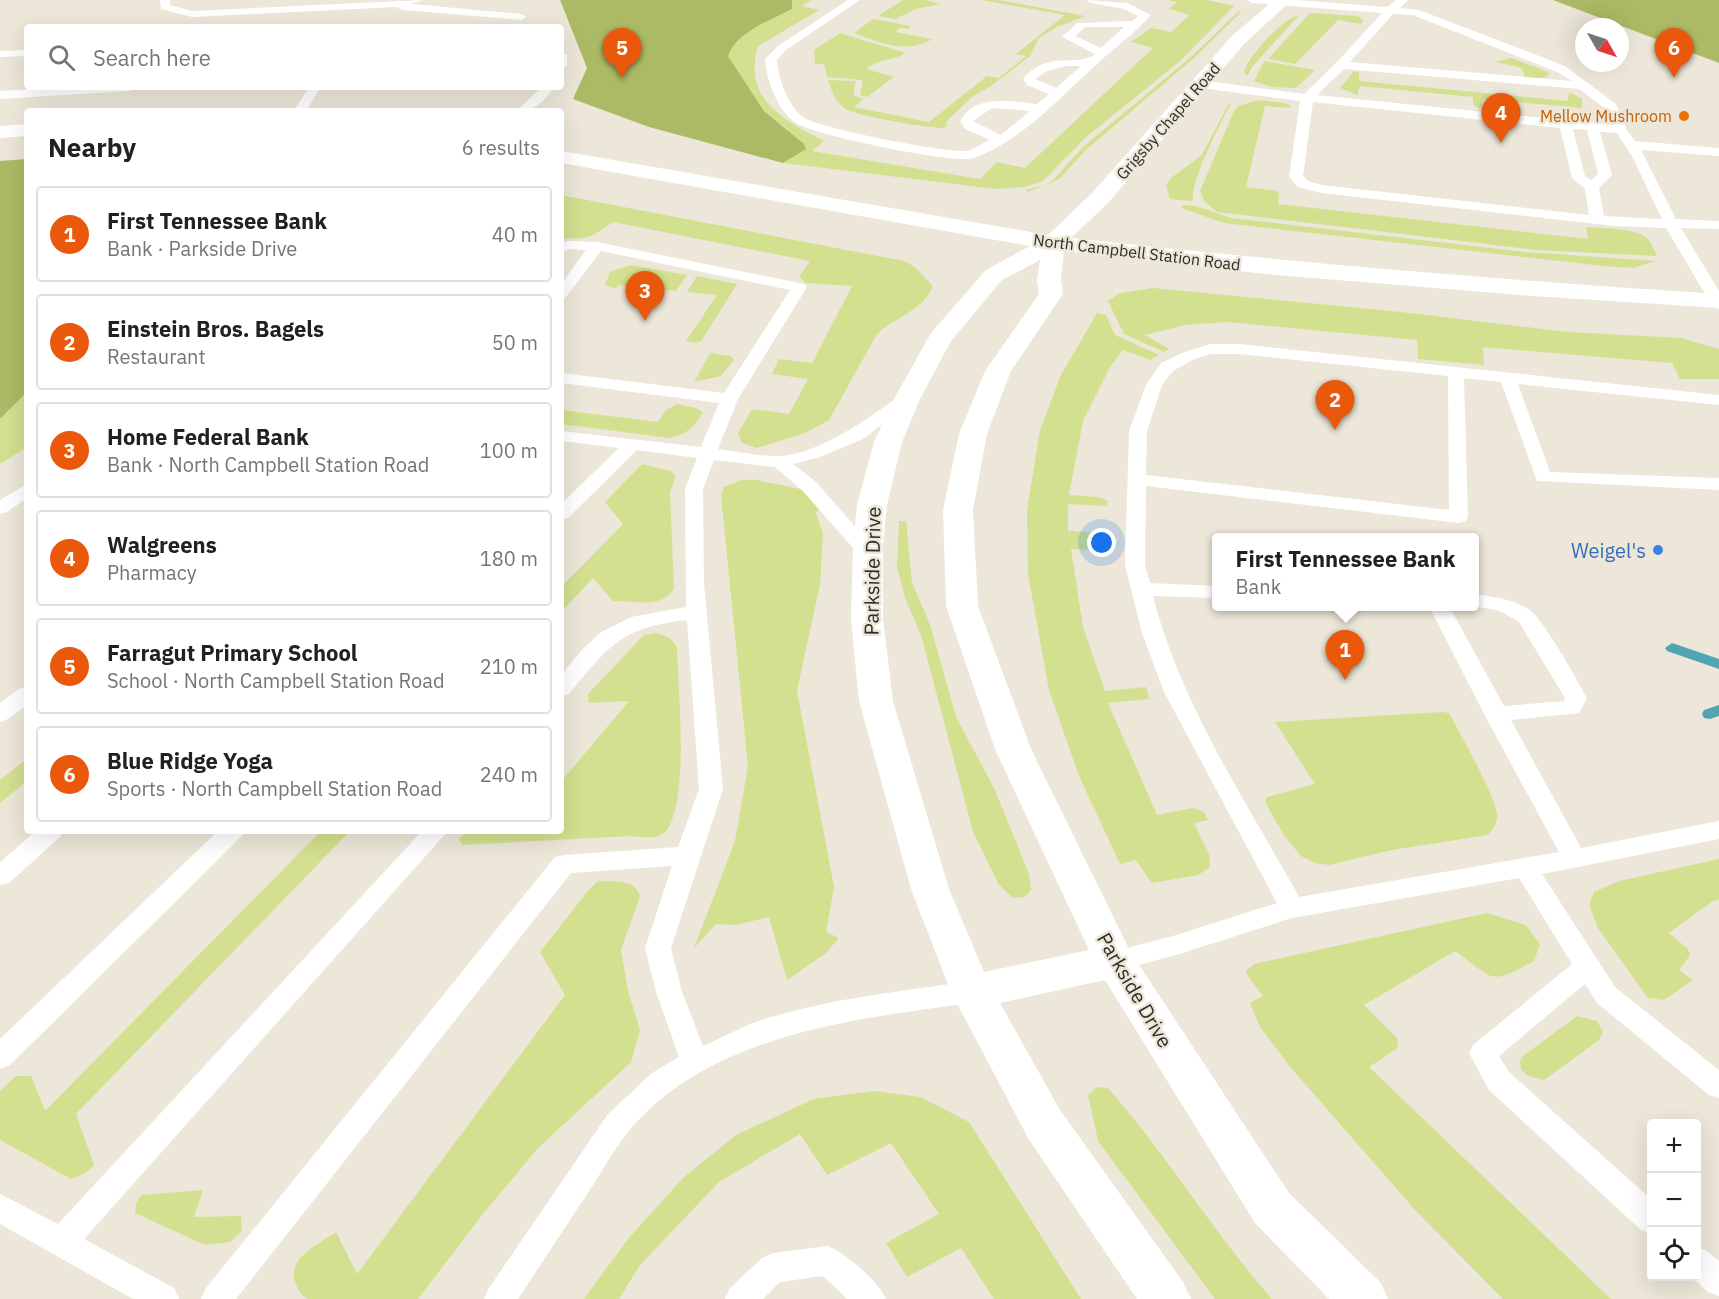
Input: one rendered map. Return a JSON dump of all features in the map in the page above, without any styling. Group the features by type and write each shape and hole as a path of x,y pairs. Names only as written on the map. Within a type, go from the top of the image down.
{"street":[{"name":"Grigsby Chapel Road","path":"1053,243 1100,198 1238,40 1281,2"},
{"path":"0,132 24,130"},
{"name":"North Campbell Station Road","path":"564,158 1053,243 1265,267 1533,290 1718,302"},
{"name":"Parkside Drive","path":"1053,243 994,275 940,338 907,399 888,442 872,505 868,553 867,619 876,701 930,889 972,992 1044,1124 1166,1299"},
{"name":"Parkside Drive","path":"1053,243 1049,280 1051,294 998,371 973,434 958,510 962,606 1013,749 1115,961 1272,1208 1363,1299"},
{"path":"972,992 1115,961"}],"lane":[{"path":"165,0 165,7 192,15 388,5 418,0"},
{"path":"855,0 782,48 771,59 770,69 790,111 800,122 826,130 952,154 970,155 1002,140 1145,15 1138,10 1091,0"},
{"path":"1252,0 1415,12 1532,56 1571,75 1582,86 1612,107 1621,130 1632,145 1671,224 1718,302"},
{"path":"1403,0 1390,10 1341,65 1307,98 1296,177 1303,184 1321,189 1597,220 1719,225"},
{"path":"388,5 420,10 521,17"},
{"path":"506,6 530,24"},
{"path":"1102,53 1068,38 1085,24 1134,24"},
{"path":"0,54 24,53"},
{"path":"1057,93 1029,79 1047,64 1092,62"},
{"path":"1341,65 1582,86"},
{"path":"0,83 24,81"},
{"path":"1201,84 1307,98 1621,130"},
{"path":"0,95 81,90"},
{"path":"302,108 313,90"},
{"path":"526,108 546,90"},
{"path":"1002,140 970,126 966,123 967,119 989,104 1040,108"},
{"path":"1565,124 1579,178 1592,187 1597,220"},
{"path":"1592,126 1605,175 1592,187"},
{"path":"1632,145 1719,153"},
{"path":"564,290 597,246"},
{"path":"564,247 597,246 799,287 729,399 694,489 694,583 711,789 658,948 669,992 696,1062"},
{"path":"1292,908 1175,692 1152,633 1140,590 1135,565 1138,431 1154,385 1167,367 1188,356 1210,349 1240,349 1719,399"},
{"path":"1137,479 1459,517 1456,373"},
{"path":"564,378 729,399"},
{"path":"1508,378 1543,477 1719,484"},
{"path":"564,436 780,462 814,453 856,435 907,399"},
{"path":"564,511 632,445"},
{"path":"780,462 809,486 868,553"},
{"path":"0,508 24,492"},
{"path":"1140,590 1212,592"},
{"path":"1479,601 1505,605 1526,617 1568,680 1576,698 1571,708 1495,714"},
{"path":"1442,611 1575,859"},
{"path":"564,686 605,639 616,631 658,617 696,612"},
{"path":"0,714 24,696"},
{"path":"1115,961 1173,946 1292,908 1575,859 1719,830"},
{"path":"0,876 49,834"},
{"path":"0,1057 230,834"},
{"path":"62,1243 433,834"},
{"path":"217,1299 564,864 687,856"},
{"path":"1525,867 1606,995 1719,1086"},
{"path":"1587,967 1483,1053 1499,1080 1647,1215"},
{"path":"500,1299 618,1123 662,1082 696,1062 760,1032 897,1002 972,992"},
{"path":"0,1208 163,1299"},
{"path":"741,1299 773,1268 828,1261 870,1299"},
{"path":"1701,1265 1719,1281"}],"green space":[{"path":"560,0 792,0 792,9 746,33 732,47 728,56 764,111 804,144 806,149 783,163 649,127 573,99 587,68"},
{"path":"792,0 811,0 802,6 819,10 758,46 755,64 756,80 761,94 781,116 824,141 812,151 980,179 997,162 1025,168 1153,48 1131,42 1151,28 1171,32 1190,15 1169,9 1177,2 1167,0 1207,0 1234,6 1180,61 1085,138 1043,181 1025,187 996,189 783,163 792,158 787,129 764,111 728,56 732,47 746,33 792,9"},
{"path":"903,0 926,0 940,4 916,9 895,19 878,16"},
{"path":"982,0 998,0 1085,16 1057,27 1039,38 1030,56 991,86 972,97 949,119 944,128 862,115 844,108 838,102 828,80 856,81 853,95 864,99 854,107 929,122 987,76 999,78 1026,56 1016,54 1065,15"},
{"path":"1553,0 1719,0 1719,63 1629,29 1629,18 1600,18"},
{"path":"1240,10 1239,14 1195,57 1087,149 1059,179 1046,185 1083,147 1191,57"},
{"path":"1310,13 1358,16 1364,21 1361,24 1338,20 1295,64 1268,59"},
{"path":"1299,15 1252,67 1247,76 1244,71 1259,47 1284,23"},
{"path":"873,19 910,26 909,29 900,28 895,32 932,39 922,44 902,47 854,33"},
{"path":"840,33 905,53 866,69 894,77 867,97 860,95 863,81 861,80 827,77 824,64 815,64 814,50"},
{"path":"1511,58 1550,74 1543,78 1525,77 1522,68 1496,62"},
{"path":"1264,61 1315,70 1296,88 1272,87 1254,81"},
{"path":"1354,71 1359,72 1359,81 1568,101 1569,92 1582,99 1582,108 1483,99 1482,107 1479,108 1473,105 1473,97 1360,86 1357,95 1340,88"},
{"path":"1259,100 1290,105 1290,108 1265,106 1246,187 1279,192 1278,204 1588,239 1586,227 1624,230 1638,233 1646,238 1657,256 1536,250 1217,212 1204,201 1200,191 1234,111 1238,106"},
{"path":"1231,104 1200,168 1193,192 1193,201 1170,199 1166,186 1171,178 1202,155 1228,105"},
{"path":"24,159 24,395 0,419 0,161"},
{"path":"1044,185 1028,192 1026,190"},
{"path":"564,196 904,261 915,267 933,286 928,295 915,308 877,334 829,420 805,433 757,448 742,443 738,433 752,409 789,414 808,379 772,374 779,359 812,363 852,286 806,283 799,277 810,261 613,222 600,231 578,238 564,238"},
{"path":"1183,205 1201,208 1231,218 1525,252 1656,261 1633,268 1603,266 1224,223 1181,208"},
{"path":"630,265 687,275 676,291 619,285 616,289 605,285 610,272"},
{"path":"697,276 737,284 702,340 696,343 686,341 717,295 687,292"},
{"path":"1153,288 1401,312 1568,332 1681,338 1719,349 1719,379 1680,379 1672,363 1483,347 1484,365 1418,359 1417,340 1227,322 1186,325 1145,335 1169,349 1164,352 1124,334 1108,301 1120,293"},
{"path":"1097,313 1106,315 1115,335 1159,355 1150,360 1123,350 1110,367 1083,421 1069,495 1099,497 1108,501 1107,506 1068,504 1068,531 1109,533 1112,551 1071,549 1083,627 1105,691 1146,687 1149,699 1108,703 1157,815 1193,808 1204,812 1208,820 1194,823 1209,854 1210,867 1198,875 1152,883 1136,860 1120,864 1079,776 1049,690 1028,574 1027,510 1040,430 1061,375"},
{"path":"710,353 731,356 734,360 721,376 694,382"},
{"path":"24,395 24,449 0,464 0,419"},
{"path":"677,404 703,412 690,429 670,438 564,424 564,410 658,422 666,410"},
{"path":"642,464 671,471 676,476 670,492 674,589 669,595 655,602 613,601 593,578 564,609 564,584 623,524 605,502"},
{"path":"741,480 756,480 800,489 821,507 816,513 823,534 820,584 797,691 834,887 826,932 839,938 826,953 787,980 769,917 735,925 716,924 694,948 735,841 748,766 721,495 724,487"},
{"path":"899,521 906,521 912,583 930,624 956,717 994,788 1029,874 1031,890 1024,897 1013,898 999,885 973,832 921,635 905,598 897,567"},
{"path":"657,633 670,638 677,647 680,767 674,812 665,832 656,837 630,836 462,845 459,838 465,834 564,834 564,778 629,701 589,703 588,694 644,635"},
{"path":"1449,713 1491,794 1497,818 1495,826 1488,835 1392,850 1329,865 1315,863 1301,856 1285,837 1265,802 1267,797 1315,784 1275,722"},
{"path":"24,761 24,783 0,803 0,780"},
{"path":"318,834 347,834 76,1114 94,1165 84,1174 71,1179 0,1140 0,1091 16,1076 31,1076 45,1111"},
{"path":"1719,859 1719,900 1713,901 1669,933 1688,949 1690,955 1679,970 1693,980 1664,1000 1648,998 1598,928 1589,905 1594,892 1619,881"},
{"path":"598,881 617,881 629,884 637,890 640,896 621,950 628,991 640,1030 631,1062 538,1148 482,1215 418,1299 308,1299 296,1284 295,1267 299,1260 313,1247 336,1232 357,1274 565,995 540,952"},
{"path":"1487,913 1526,925 1540,944 1534,961 1508,974 1492,976 1455,951 1364,1005 1397,1038 1398,1048 1369,1067 1611,1299 1503,1299 1416,1211 1292,1069 1260,1027 1250,1003 1263,996 1245,972 1254,964"},
{"path":"1577,1016 1597,1021 1603,1032 1599,1040 1544,1080 1528,1076 1521,1069 1520,1061 1523,1056"},
{"path":"1097,1087 1108,1088 1130,1114 1272,1299 1215,1299 1098,1141 1088,1095"},
{"path":"874,1091 920,1097 969,1122 1081,1299 994,1299 961,1248 907,1277 886,1243 939,1214 891,1143 827,1175 800,1134 719,1182 640,1265 619,1299 584,1299 628,1239 683,1178 736,1135 814,1099"},
{"path":"203,1190 194,1217 241,1216 242,1231 230,1242 205,1245 135,1213 136,1204 141,1195"}],"waterway":[{"path":"1672,648 1719,664"},
{"path":"1710,714 1719,710"}],"place":[{"name":"Farragut Primary School","path":"622,78"},
{"name":"Blue Ridge Yoga","path":"1674,78"},
{"name":"Mellow Mushroom","path":"1684,116"},
{"name":"Walgreens","path":"1501,143"},
{"name":"Home Federal Bank","path":"645,321"},
{"name":"Einstein Bros. Bagels","path":"1335,430"},
{"name":"Weigel's","path":"1658,550"},
{"name":"First Tennessee Bank","path":"1345,680"}]}
